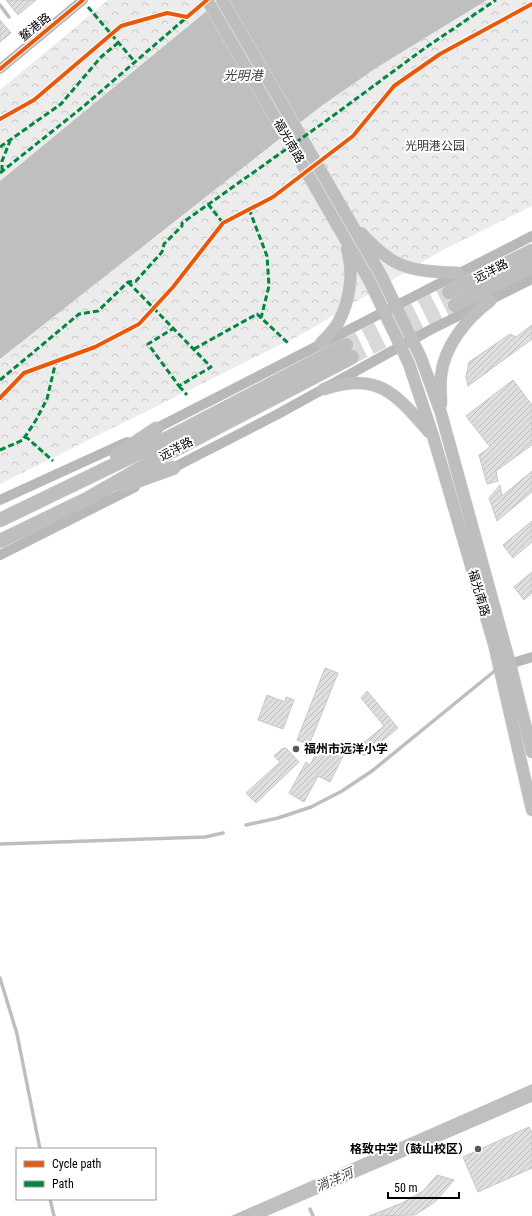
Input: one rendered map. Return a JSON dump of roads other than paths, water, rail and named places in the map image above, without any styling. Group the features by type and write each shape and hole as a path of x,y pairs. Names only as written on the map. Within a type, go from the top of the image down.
{"highway":[{"name":"远洋路","path":"532,250 452,299 532,266"},
{"name":"远洋路","path":"0,520 349,351 87,499 0,540"},
{"path":"77,482 156,429"},
{"path":"87,499 172,468"}],"main road":[{"name":"鳌港路","path":"0,69 83,0"},
{"name":"福光南路","path":"207,0 370,282 401,346 414,378 433,436 532,752"},
{"name":"福光南路","path":"222,0 381,276 413,339 427,372 441,413 505,665 532,810"},
{"path":"353,226 387,257 406,266 429,272 458,273"},
{"path":"322,343 337,324 346,302 351,263 342,233"},
{"path":"0,500 156,429 532,236"},
{"path":"0,555 172,468 324,389 413,339 532,279"},
{"path":"441,413 441,376 453,341 474,313 490,301"},
{"path":"324,389 342,383 361,382 382,387 403,402 433,436"},
{"path":"505,665 532,657"}],"lane":[{"path":"0,5 9,17"},
{"path":"246,825 278,818 311,808 342,791 372,771 505,665"},
{"path":"0,844 206,837 223,833"},
{"path":"0,978 18,1034 40,1148"},
{"path":"50,1200 54,1216"},
{"path":"310,1208 313,1216"}],"water":[{"name":"光明港","path":"220,0 487,0 376,68 320,107 0,359 0,181"},
{"name":"淌洋河","path":"532,1084 532,1102 267,1216 231,1216"}],"tunnel":[{"path":"346,345 449,292"},
{"path":"352,357 455,305"}],"place":[{"name":"福州市远洋小学","path":"296,749"},
{"name":"格致中学（鼓山校区）","path":"478,1149"}],"park label":[{"name":"光明港公园","path":"435,146"}]}
